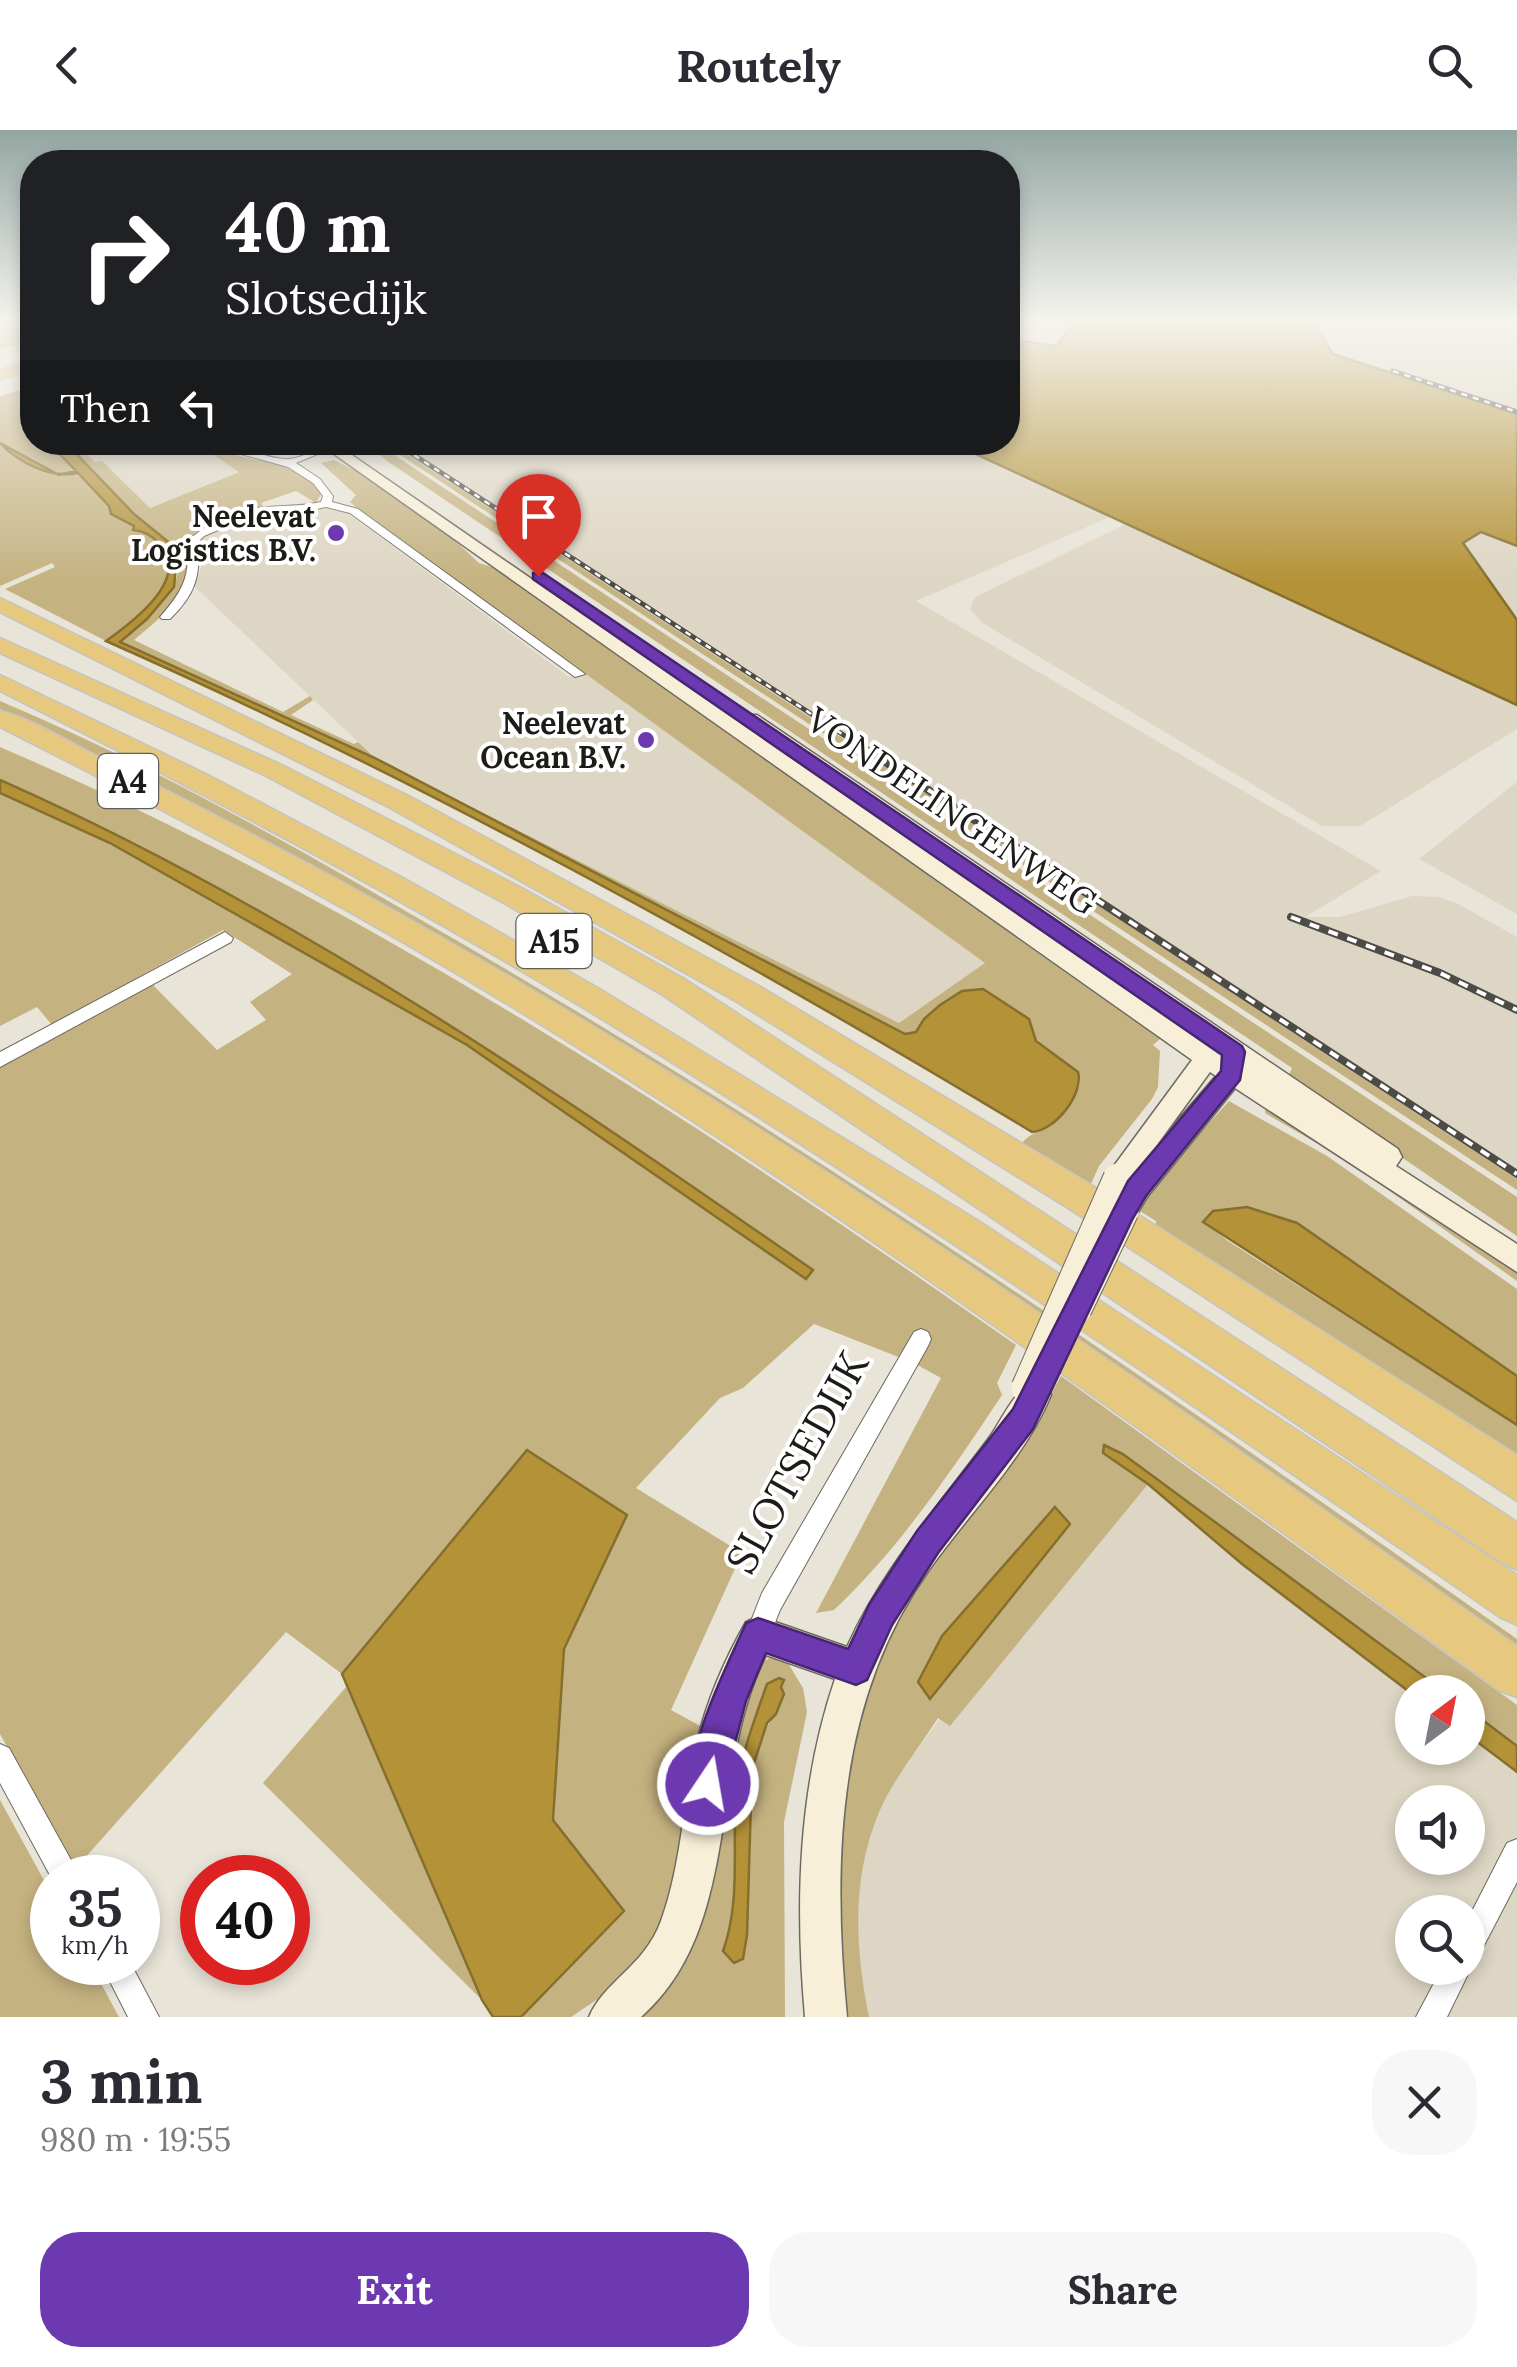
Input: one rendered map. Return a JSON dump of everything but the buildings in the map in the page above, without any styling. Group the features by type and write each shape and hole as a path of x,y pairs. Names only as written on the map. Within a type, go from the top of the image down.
{"highway":[{"name":"A15","path":"0,604 347,776 638,931 996,1143 1517,1480"},
{"name":"A15","path":"0,644 275,771 512,894 672,986 1517,1548"},
{"name":"A15","path":"0,660 101,702 399,853 995,1201"},
{"name":"A15","path":"0,682 127,742 396,885 599,1003 921,1200 1517,1602"},
{"name":"A4","path":"0,692 127,742"},
{"name":"A4","path":"0,718 255,846"},
{"name":"A15","path":"0,739 255,846 651,1078 1191,1442 1517,1674"}],"main road":[{"name":"VONDELINGENWEG","path":"350,455 1224,1061 1517,1244"},
{"name":"VONDELINGENWEG","path":"1224,1061 1263,1094 1517,1259"},
{"path":"1126,1192 1213,1097 1224,1061"},
{"path":"826,2017 820,1911 823,1836 836,1747 856,1668 881,1614 1002,1442 1031,1392 1126,1192 1224,1061"},
{"path":"1213,1097 1235,1092 1263,1094"},
{"name":"SLOTSEDIJK","path":"610,2017 656,1973 675,1938 699,1851 714,1751 746,1656 758,1634 856,1668"}],"street":[{"path":"247,455 294,460 306,455"},
{"path":"294,460 295,466 322,486 328,496 326,504"},
{"path":"166,617 190,587 196,568 191,544 200,534 254,511 303,510 326,504 354,511 579,674"},
{"path":"0,1060 225,938"},
{"name":"SLOTSEDIJK","path":"758,1634 771,1602 921,1339"},
{"path":"0,1757 54,1855"},
{"path":"1485,1914 1517,1853"},
{"path":"127,1985 144,2017"},
{"path":"1431,2017 1448,1985"}],"shaded area":[{"path":"0,407 20,407 20,455 0,443"},
{"path":"1020,407 1496,407 1517,414 1517,546 1481,532 1463,543 1517,620 1517,705 978,455 1020,455"},
{"path":"1496,407 1517,407 1517,414"},
{"path":"0,443 56,473 46,471 16,457"},
{"path":"0,445 55,475 21,455 60,455 109,506 111,514 135,527 136,532 145,531 163,547 168,561 168,575 152,601 106,641 5,589 55,567 52,563 0,586"},
{"path":"61,455 77,455 134,514 171,544 177,555 174,587 147,619 120,642 375,758 905,1034 916,1032 924,1019 962,991 983,989 1029,1019 1036,1041 1078,1072 1077,1091 1066,1110 1050,1125 1032,1132 806,999 577,872 343,752 106,641 154,599 168,572 168,558 154,538 133,530 134,526 111,514 109,506 78,473 63,474 76,471"},
{"path":"78,455 102,461 150,508 239,472 214,455 238,455 286,467 313,484 321,494 316,503 296,491 261,503 265,508 190,537 186,542 182,588 168,610 134,640 283,712 310,696 313,700 291,715 354,744 358,742 375,758 119,641 163,601 178,575 173,548"},
{"path":"87,455 215,455 240,471 150,508 102,461 95,463"},
{"path":"380,455 394,455 1517,1197 1517,1236 1287,1079 1292,1068"},
{"path":"400,455 408,455 1517,1179 1517,1190"},
{"path":"402,455 977,455 1112,516 916,601 1381,871 1305,917 1340,917 1412,896 1438,897 1517,937 1517,1188"},
{"path":"334,460 360,473 449,535 479,563 498,569 1160,1039 1153,1045 1160,1051 1158,1087 1099,1166 1090,1186 1022,1143 1060,1116 1080,1083 1069,1067 1033,1034 940,1005 924,1019 917,1032 905,1034 375,758 899,1023 985,963 359,510 350,502 356,495 321,463"},
{"path":"399,489 417,498 1142,996 1135,1001"},
{"path":"345,511 569,677 583,672 985,963 899,1023 375,758 195,587 201,568 195,543 203,534 260,512"},
{"path":"1128,523 1517,705 1517,729 1360,826 1322,826 981,622 970,609 975,597"},
{"path":"1481,532 1517,546 1517,620 1462,542"},
{"path":"0,701 177,784 291,846 461,943 731,1107 996,1279 1388,1548 1517,1639 1517,1656 441,939 219,817 0,709"},
{"path":"0,747 266,874 395,945 649,1098 1016,1345 997,1383 1002,1395 964,1452 903,1535 834,1610 816,1613 941,1378 914,1363 814,1324 743,1388 720,1398 636,1488 742,1553 671,1710 704,1728 691,1810 656,1945 614,1988 571,2017 521,2017 624,1911 553,1820 564,1649 627,1515 527,1450 342,1674 286,1632 87,1855 67,1855 0,1734 0,1067 152,984 217,1050 266,1020 250,1002 292,974 223,930 52,1025 37,1007 0,1026 0,793 110,843 467,1045 805,1279 813,1270 518,1069 316,944 108,831 0,780"},
{"path":"0,780 108,831 317,944 518,1069 813,1270 806,1279 467,1045 110,843 0,793"},
{"path":"1517,782 1517,914 1419,859"},
{"path":"1229,1101 1327,1156 1517,1289 1517,1376 1297,1223 1213,1211 1203,1221 1228,1241 1517,1425 1517,1463 1155,1227 1156,1221 1138,1210 1169,1167"},
{"path":"1266,1103 1517,1267 1517,1281 1346,1160 1265,1113"},
{"path":"1247,1207 1297,1223 1517,1376 1517,1425 1203,1222 1213,1211"},
{"path":"1061,1376 1475,1675 1422,1675 1123,1454 1104,1446 1103,1454 1148,1484 950,1726 938,1718 892,1786 871,1835 860,1887 859,1939 869,2017 841,2017 838,1822 862,1685 885,1629 954,1531 976,1510 1017,1454","holes":["1070,1523 942,1683 919,1682 923,1675"]},
{"path":"1104,1445 1123,1454 1422,1675 1395,1675 1395,1681 1242,1564 1148,1484 1103,1453"},
{"path":"527,1450 627,1515 564,1649 553,1820 624,1911 521,2017 493,2017 482,2000 342,1674"},
{"path":"1131,1465 1395,1678 1395,1765 1485,1765 1485,1736 1517,1760 1517,2017 862,2017 848,1942 864,1844 879,1800"},
{"path":"1055,1507 1070,1524 930,1699 918,1682 942,1636"},
{"path":"780,1650 803,1688 807,1712 784,1822 785,2017 620,2017 645,1999 713,1789 761,1664","holes":["777,1682 772,1719 762,1734 752,1769 750,1866 735,1963 723,1951 734,1894 738,1782 767,1684"]},
{"path":"779,1678 784,1680 784,1694 776,1714 767,1723 752,1769 747,1935 743,1959 734,1963 723,1951 734,1894 738,1782 767,1684"},
{"path":"1485,1682 1517,1705 1517,1746 1485,1722"},
{"path":"346,1687 366,1725 482,2000 263,1783"},
{"path":"1485,1722 1517,1746 1517,1772 1485,1748"},
{"path":"0,1800 30,1855 30,1985 102,1985 119,2017 0,2017"}],"railway":[{"path":"1502,407 1517,412"},
{"path":"414,455 865,749"},
{"path":"861,746 1517,1174"},
{"path":"1291,917 1440,973 1517,1010"}],"place":[{"name":"Neelevat Logistics B.V.","path":"336,533"},
{"name":"Neelevat Ocean B.V.","path":"646,740"}],"route":[{"path":"538,576 1234,1052 1232,1074 1124,1210 1023,1419 928,1542 881,1614 856,1668 758,1634 730,1701 708,1784"}]}
